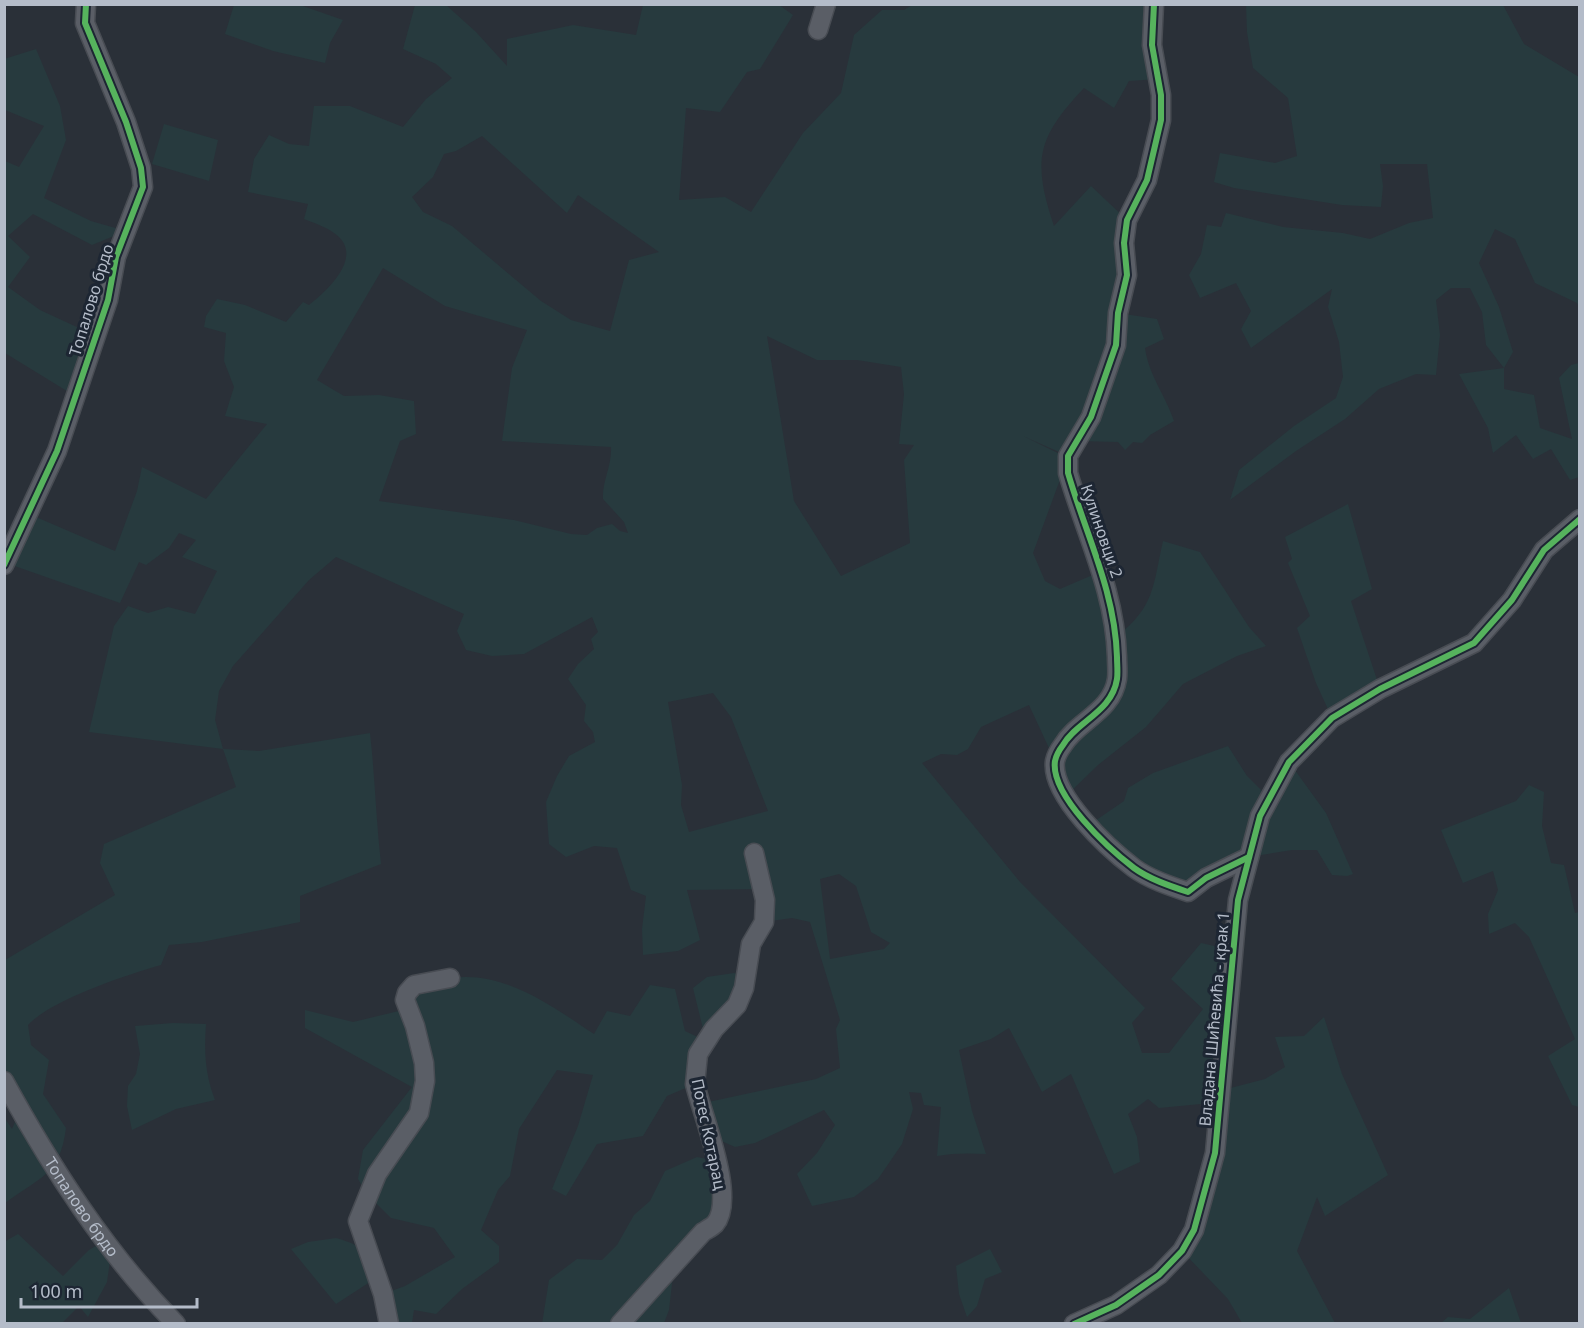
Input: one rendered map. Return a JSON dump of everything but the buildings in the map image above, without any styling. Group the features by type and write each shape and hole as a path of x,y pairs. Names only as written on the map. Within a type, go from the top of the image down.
{"street":[{"name":"Топалово брдо","path":"4,565 57,451 108,300 116,257 143,187 141,168 126,122 85,22 86,4"},
{"path":"818,30 826,4"},
{"name":"Кулиновци 2","path":"1154,4 1152,45 1161,95 1161,120 1147,180 1127,220 1124,243 1127,275 1118,313 1116,345 1091,417 1068,456 1068,473 1108,593 1116,636 1117,680 1108,699 1093,718 1064,742 1055,761 1061,790 1089,825 1135,869 1159,881 1188,892 1206,878 1249,857"},
{"name":"Владана Шићевића - крак 1","path":"1074,1323 1116,1305 1159,1275 1182,1251 1194,1230 1215,1153 1238,900 1260,816 1289,762 1332,718 1380,689 1474,643 1512,600 1544,550 1580,519"},
{"name":"Потес Котарац","path":"620,1323 703,1232 715,1224 720,1212 723,1187 694,1084 698,1054 714,1029 737,1005 744,988 751,944 764,922 765,900 754,853"},
{"path":"389,1323 383,1294 358,1221 377,1174 419,1113 425,1082 424,1063 415,1026 405,1000 407,993 414,985 450,978"},
{"name":"Топалово брдо","path":"4,1081 34,1136 91,1222 176,1323"}],"green space":[{"path":"914,4 1154,5 1158,79 1129,81 1114,108 1084,88 1056,121 1043,151 1041,167 1047,203 1054,226 1091,186 1127,220 1118,313 1157,319 1164,339 1145,348 1150,367 1174,421 1150,435 1142,443 1133,442 1125,450 1118,442 1078,441 1068,456 1023,436 1068,458 1033,553 1045,581 1060,589 1102,571 1117,636 1146,605 1154,583 1163,541 1200,552 1249,627 1266,646 1237,656 1183,684 1146,727 1098,765 1065,797 1055,761 1029,705 981,727 968,749 957,755 941,754 922,763 1020,882 1145,1008 1132,1023 1142,1053 1169,1053 1203,1009 1171,979 1201,943 1232,950 1223,1090 1265,1079 1285,1067 1275,1037 1304,1036 1324,1017 1342,1074 1388,1175 1325,1216 1317,1197 1297,1251 1335,1323 1242,1323 1228,1299 1182,1251 1220,1119 1201,1104 1159,1108 1148,1099 1128,1114 1137,1137 1140,1162 1114,1174 1071,1074 1042,1092 1009,1028 991,1039 959,1050 972,1111 986,1154 937,1156 941,1107 924,1105 921,1093 909,1092 913,1109 902,1144 878,1179 854,1197 812,1206 797,1174 817,1153 835,1125 824,1110 755,1143 735,1147 710,1136 699,1104 816,1079 840,1068 836,1029 840,1020 810,922 792,918 764,922 762,889 687,890 700,940 678,951 643,955 642,929 646,896 631,890 617,848 594,846 566,857 549,844 546,802 557,776 569,756 595,742 593,732 584,721 586,705 568,679 578,664 594,649 591,639 598,632 592,617 524,654 492,656 466,650 457,631 464,614 336,557 309,580 233,666 219,691 215,720 223,749 89,732 114,626 128,606 148,613 168,607 195,614 217,571 182,557 196,540 179,533 169,548 146,565 139,562 120,603 6,563 29,514 115,551 137,491 142,467 206,499 267,424 225,416 234,387 224,361 226,333 204,327 206,316 217,299 245,305 286,322 303,302 309,305 334,281 341,272 346,251 343,242 334,233 304,219 308,204 248,192 254,159 269,135 289,144 309,146 314,106 350,106 403,127 426,99 452,78 436,64 403,49 415,5 446,5 476,32 507,66 507,39 573,25 636,35 643,5 779,5 793,15 760,69 747,72 720,112 686,108 679,200 725,197 751,212 803,133 841,93 854,35 882,10 904,10","holes":["482,136 567,213 578,195 659,252 629,260 610,331 571,320 541,301 452,226 423,212 412,197 433,177 444,154 456,151","383,268 445,306 527,330 512,368 502,441 611,447 603,499 624,522 628,533 620,531 612,524 597,528 587,535 571,534 514,520 379,501 400,441 416,434 414,401 379,395 344,396 317,380","767,336 817,360 857,360 901,367 904,394 899,444 914,445 904,460 910,543 841,576 794,501","713,693 731,717 768,811 689,832 681,805 682,785 668,702","839,874 856,886 871,932 890,943 884,949 830,959 820,879"]},
{"path":"234,5 300,5 343,20 330,43 325,63 273,51 225,34"},
{"path":"1246,5 1503,5 1524,44 1579,77 1579,307 1577,303 1535,283 1515,239 1495,229 1479,263 1499,307 1513,352 1504,368 1486,345 1482,312 1470,288 1451,288 1436,300 1440,335 1436,375 1416,374 1379,389 1345,419 1296,451 1230,500 1239,470 1294,426 1336,398 1343,377 1339,342 1328,307 1332,289 1251,348 1241,329 1251,311 1236,283 1200,298 1189,275 1201,254 1207,225 1221,227 1226,213 1283,227 1343,233 1370,239 1409,223 1433,218 1427,164 1380,164 1383,186 1381,207 1342,205 1234,188 1214,182 1220,153 1275,163 1297,156 1288,98 1253,68 1247,32"},
{"path":"36,49 60,106 66,140 44,198 91,221 126,231 92,245 33,214 8,236 30,257 8,287 40,310 92,334 75,396 5,353 5,161 19,167 44,126 5,110 4,59"},
{"path":"164,124 218,140 209,181 152,164"},
{"path":"1579,363 1579,477 1570,480 1551,449 1533,459 1516,435 1493,453 1488,428 1459,374 1504,368 1504,389 1534,395 1540,428 1572,439 1559,378 1571,365"},
{"path":"1348,504 1372,589 1351,601 1380,689 1332,718 1316,683 1297,628 1310,616 1288,563 1292,559 1285,537"},
{"path":"370,733 381,864 300,896 300,922 202,942 169,945 161,965 71,998 54,1006 28,1025 31,1045 49,1060 43,1094 66,1128 59,1156 53,1166 38,1180 5,1203 4,1117 12,1129 20,1110 5,1081 5,960 115,895 100,863 104,844 236,787 223,749 259,751"},
{"path":"1228,746 1247,776 1269,798 1289,762 1326,813 1353,874 1332,875 1317,850 1292,850 1249,857 1188,892 1167,885 1089,825 1124,801 1128,788 1153,773"},
{"path":"1529,785 1544,792 1542,826 1551,863 1564,865 1575,913 1579,912 1579,1107 1572,1105 1548,1056 1575,1039 1529,937 1515,923 1489,934 1488,914 1498,890 1493,871 1463,883 1441,830 1516,801"},
{"path":"734,973 746,977 714,1029 695,1084 667,1096 643,1136 597,1144 566,1196 552,1189 578,1126 593,1075 557,1070 519,1129 510,1176 498,1190 481,1230 499,1246 499,1262 462,1289 436,1314 414,1310 412,1323 389,1323 383,1294 405,1286 455,1257 434,1228 391,1218 367,1194 358,1179 363,1150 412,1087 305,1028 305,1010 353,1022 407,1009 405,1000 433,984 451,978 471,977 509,985 527,993 594,1034 607,1011 630,1016 650,985 675,989 685,1031 706,1041 693,988 707,977"},
{"path":"173,1023 206,1024 206,1063 215,1100 176,1109 132,1130 127,1106 128,1086 136,1074 140,1054 135,1026"},
{"path":"697,1157 717,1161 720,1212 674,1266 669,1310 664,1323 542,1324 549,1280 577,1259 602,1260 617,1245 634,1215 650,1201 665,1171"},
{"path":"18,1234 63,1276 89,1250 106,1240 112,1247 107,1282 88,1317 79,1306 62,1323 5,1323 4,1242"},
{"path":"336,1238 353,1244 363,1251 376,1278 336,1304 291,1249 308,1242"},
{"path":"990,1249 1002,1272 985,1279 977,1306 967,1317 959,1294 956,1266"},
{"path":"1509,1288 1521,1323 1441,1323 1448,1317 1470,1319"}],"cycle path":[{"path":"4,565 57,451 108,300 116,257 143,187 141,168 126,122 85,23 86,4"},
{"path":"1154,4 1152,45 1161,95 1161,120 1147,180 1127,220 1124,243 1127,275 1118,313 1116,345 1091,417 1068,456 1068,473 1111,609 1115,633 1117,679 1108,700 1069,737 1061,748 1055,761 1056,775 1071,805 1097,835 1134,868 1160,882 1188,892 1206,878 1249,857"},
{"path":"1074,1324 1116,1305 1159,1275 1182,1251 1194,1230 1215,1153 1238,900 1260,816 1289,762 1332,718 1380,689 1474,643 1512,600 1544,550 1580,519"}]}
